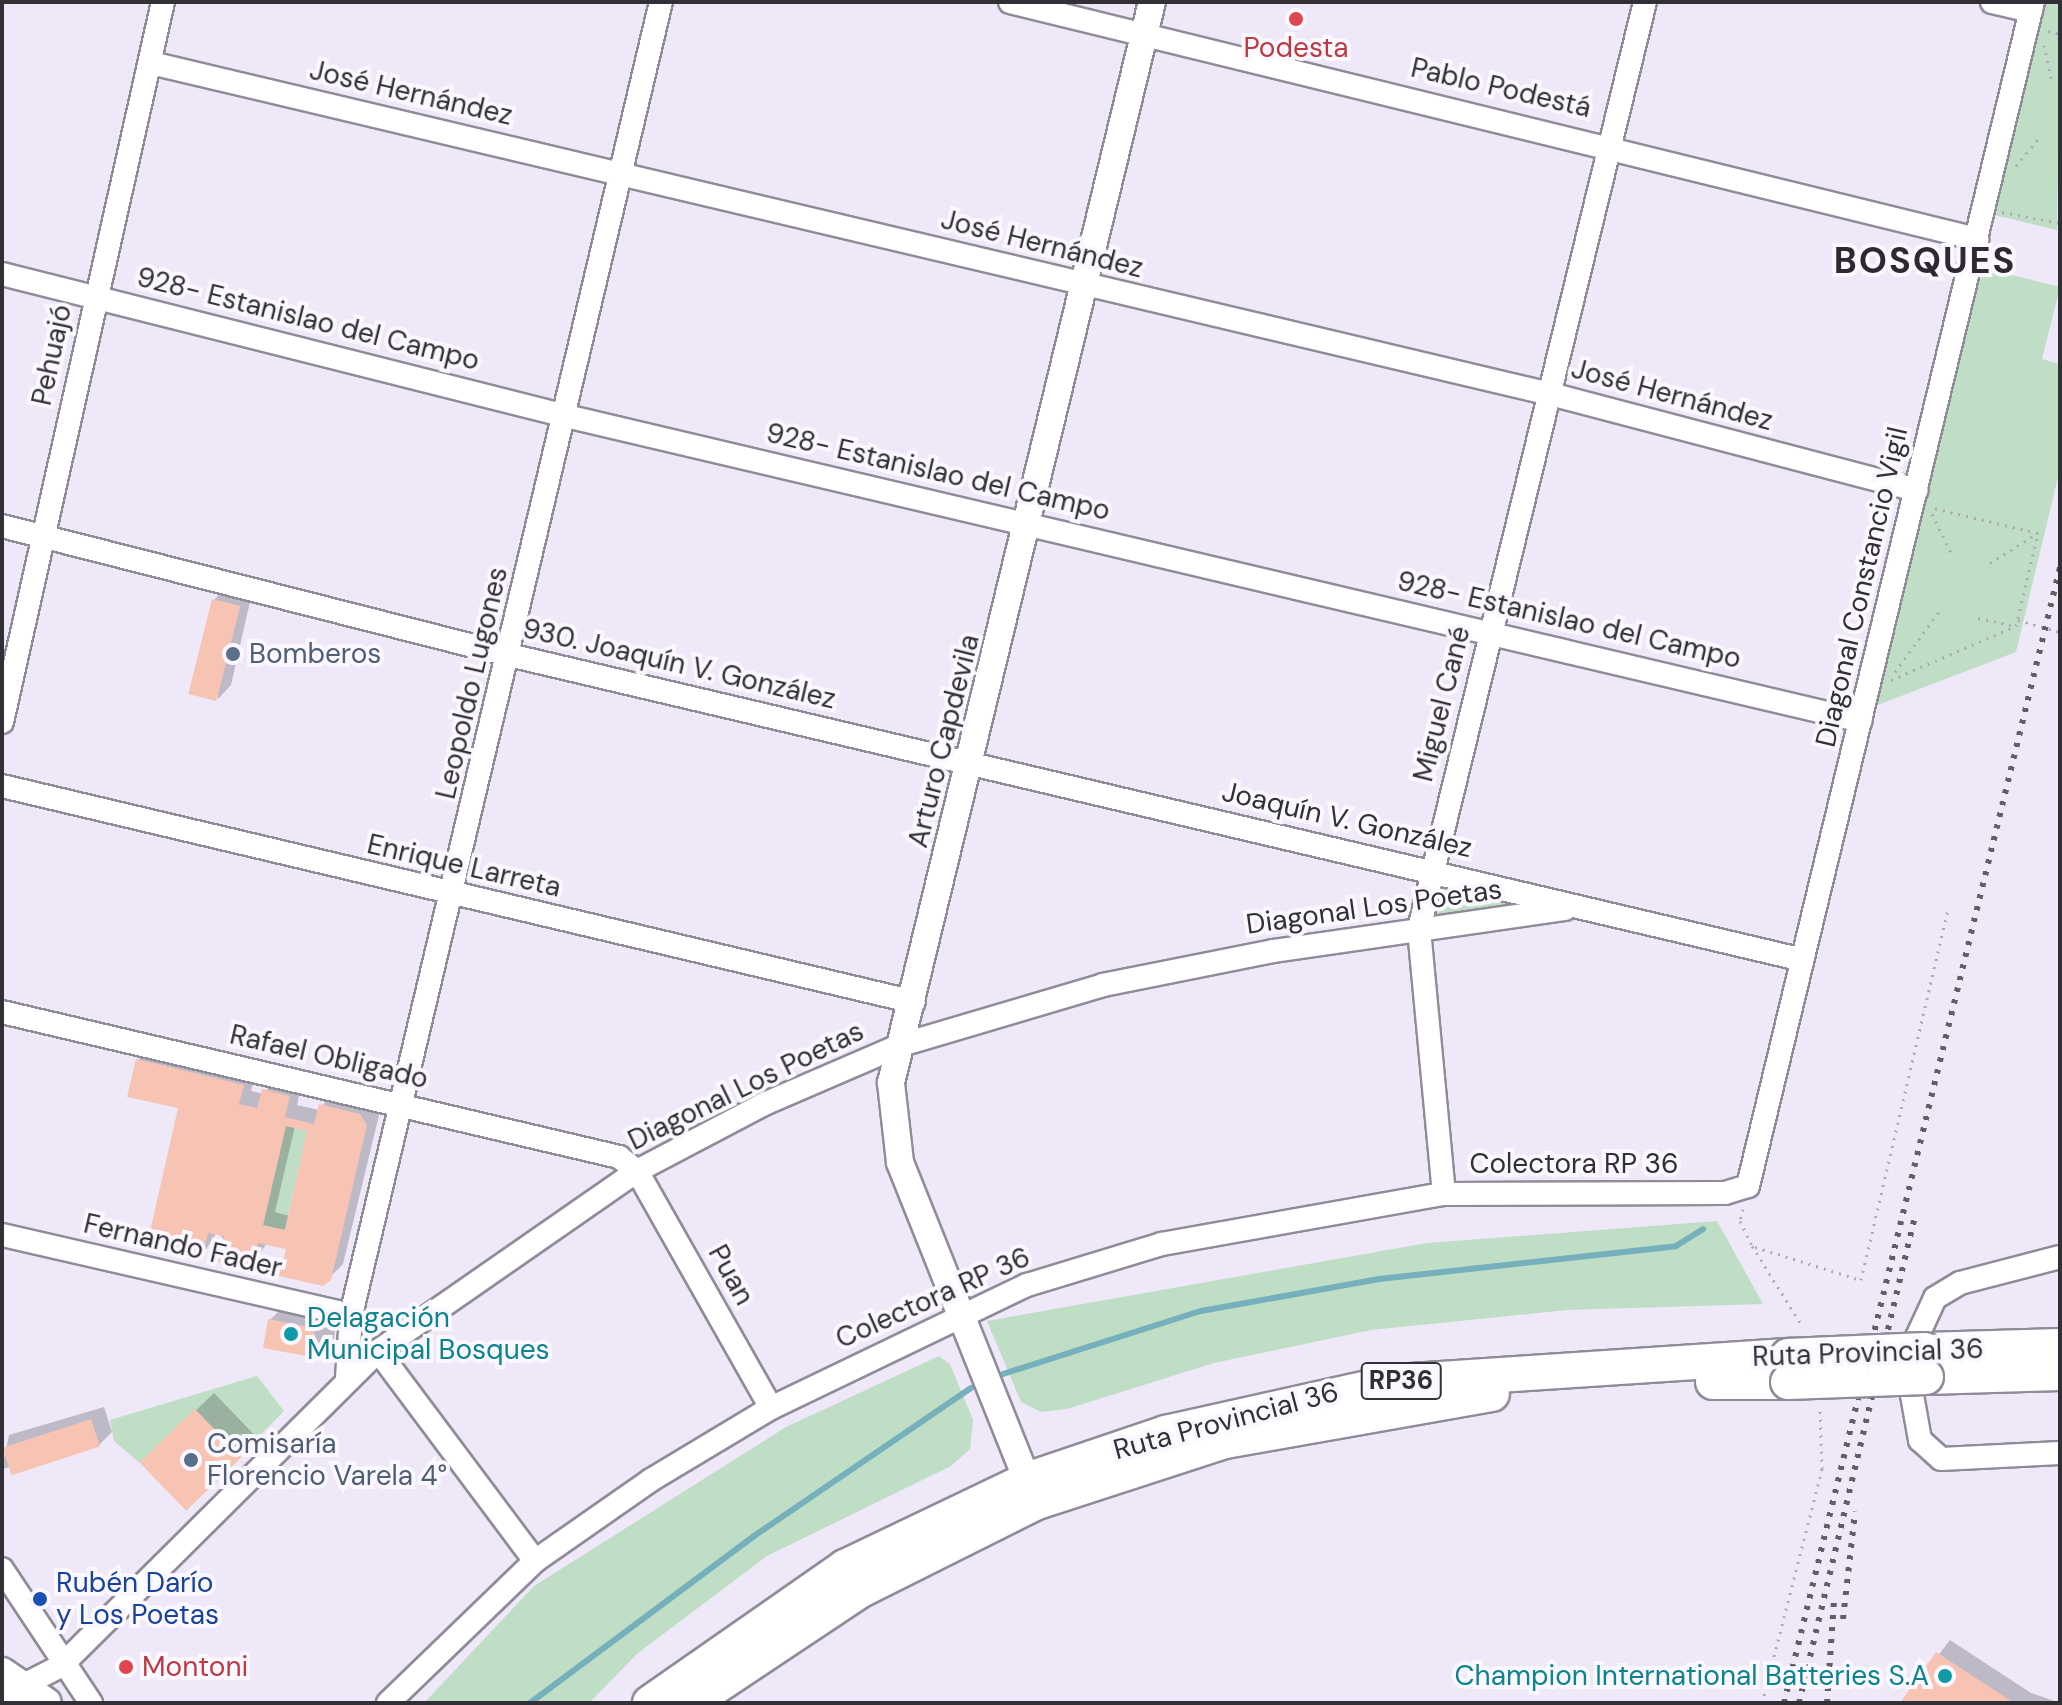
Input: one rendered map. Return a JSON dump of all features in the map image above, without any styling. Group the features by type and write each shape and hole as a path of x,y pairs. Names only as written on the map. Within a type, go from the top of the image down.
{"main road":[{"name":"Ruta Provincial 36","path":"1925,1363 2060,1346"},
{"name":"Ruta Provincial 36","path":"691,1703 788,1634 901,1566 1024,1507 1225,1441 1498,1394 1795,1360"},
{"name":"Ruta Provincial 36","path":"650,1703 845,1567 1027,1480 1238,1412 1354,1387 1515,1369 1795,1360 1925,1363 2060,1373"},
{"path":"719,1703 788,1634"}],"street":[{"name":"Pehuajó","path":"2,722 163,2"},
{"name":"Leopoldo Lugones","path":"347,1378 351,1315 454,895 661,2"},
{"name":"Pablo Podestá","path":"1010,2 1611,144 1977,239"},
{"name":"Arturo Capdevila","path":"1027,1480 894,1143 889,1102 1089,287 1152,2"},
{"name":"Miguel Cané","path":"1444,1194 1419,929 1645,2"},
{"path":"1992,2 2032,7"},
{"name":"Diagonal Constancio Vigil","path":"1748,1186 2032,7"},
{"name":"José Hernández","path":"151,63 1550,394 1917,490"},
{"name":"928- Estanislao del Campo","path":"2,274 566,416 1491,631 1861,721"},
{"name":"930. Joaquín V. González","path":"2,526 509,655 971,763"},
{"name":"Joaquín V. González","path":"971,763 1803,960"},
{"name":"Enrique Larreta","path":"2,786 914,1002"},
{"name":"Diagonal Los Poetas","path":"18,1690 61,1666 347,1378 378,1351 637,1171 764,1104 901,1045 1164,971 1419,929 1578,907"},
{"name":"Rafael Obligado","path":"2,1012 601,1151 637,1171"},
{"name":"Puan","path":"637,1171 771,1408"},
{"name":"Colectora RP 36","path":"388,1703 535,1561 771,1408 959,1313 1162,1244 1444,1194 1725,1193 1748,1186"},
{"name":"Fernando Fader","path":"2,1235 351,1315"},
{"path":"2060,1257 1960,1283 1935,1298 1917,1337 1912,1395 1925,1447 1956,1462 2060,1453"},
{"path":"378,1351 535,1561"},
{"path":"2,1569 61,1666 91,1703"}],"path":[{"path":"2052,84 2041,29 2060,34"},
{"path":"2013,170 2039,138"},
{"path":"1997,211 2060,223"},
{"path":"1952,555 1929,507 2038,533"},
{"path":"1990,563 2038,533"},
{"path":"2016,626 2038,533"},
{"path":"1940,610 1888,682 2016,626"},
{"path":"1978,618 2016,626"},
{"path":"2017,620 2060,632"},
{"path":"1752,1246 1861,1280 1948,908"},
{"path":"1748,1186 1740,1221 1795,1360"},
{"path":"1762,1703 1822,1469 1820,1396"}],"green space":[{"path":"2040,2 2060,2 2057,230 1990,214"},
{"path":"1991,270 2060,287 2042,359 2060,364 2060,469 2016,652 1875,706 1977,281"},
{"path":"1437,877 1558,906 1432,919"},
{"path":"286,1126 307,1131 284,1230 263,1225"},
{"path":"1717,1221 1763,1304 1567,1310 1371,1330 1214,1363 1067,1409 1041,1412 1021,1402 987,1321 1427,1243"},
{"path":"939,1356 950,1364 973,1420 970,1449 951,1466 767,1556 638,1653 589,1703 424,1703 534,1586 786,1427"},
{"path":"257,1376 284,1411 238,1458 195,1410 140,1463 114,1441 110,1420"}],"building":[{"path":"212,599 240,606 216,701 188,694"},
{"path":"136,1059 244,1085 239,1104 257,1108 262,1089 290,1096 285,1117 314,1124 319,1104 360,1114 367,1125 331,1280 323,1286 279,1276 286,1249 258,1243 252,1270 218,1262 224,1236 208,1233 202,1258 147,1245 178,1108 127,1097","holes":["286,1126 307,1131 285,1230 263,1225"]},
{"name":"Delagación Municipal Bosques","path":"268,1319 314,1328 317,1358 263,1348"},
{"name":"Comisaría Florencio Varela 4°","path":"195,1409 242,1457 186,1511 140,1462"},
{"path":"91,1419 100,1447 12,1475 3,1448"},
{"name":"Champion International Batteries S.A","path":"1936,1652 2014,1703 1900,1703"}],"waterway":[{"path":"1003,1374 1201,1311 1379,1279 1676,1246 1703,1229"},
{"path":"530,1703 754,1536 971,1388"}],"railway":[{"path":"1784,1703 2060,567"},
{"path":"1799,1703 1915,1217"},
{"path":"1843,1619 1855,1512"},
{"path":"1827,1703 1834,1599"}],"place":[{"name":"Podesta","path":"1296,19"},
{"name":"Bomberos","path":"233,654"},
{"name":"Delagación Municipal Bosques","path":"291,1334"},
{"name":"Comisaría Florencio Varela 4°","path":"191,1460"},
{"name":"Rubén Darío y Los Poetas","path":"40,1599"},
{"name":"Montoni","path":"126,1667"},
{"name":"Champion International Batteries S.A","path":"1945,1676"}],"district":[{"name":"BOSQUES","path":"1925,261"}]}
